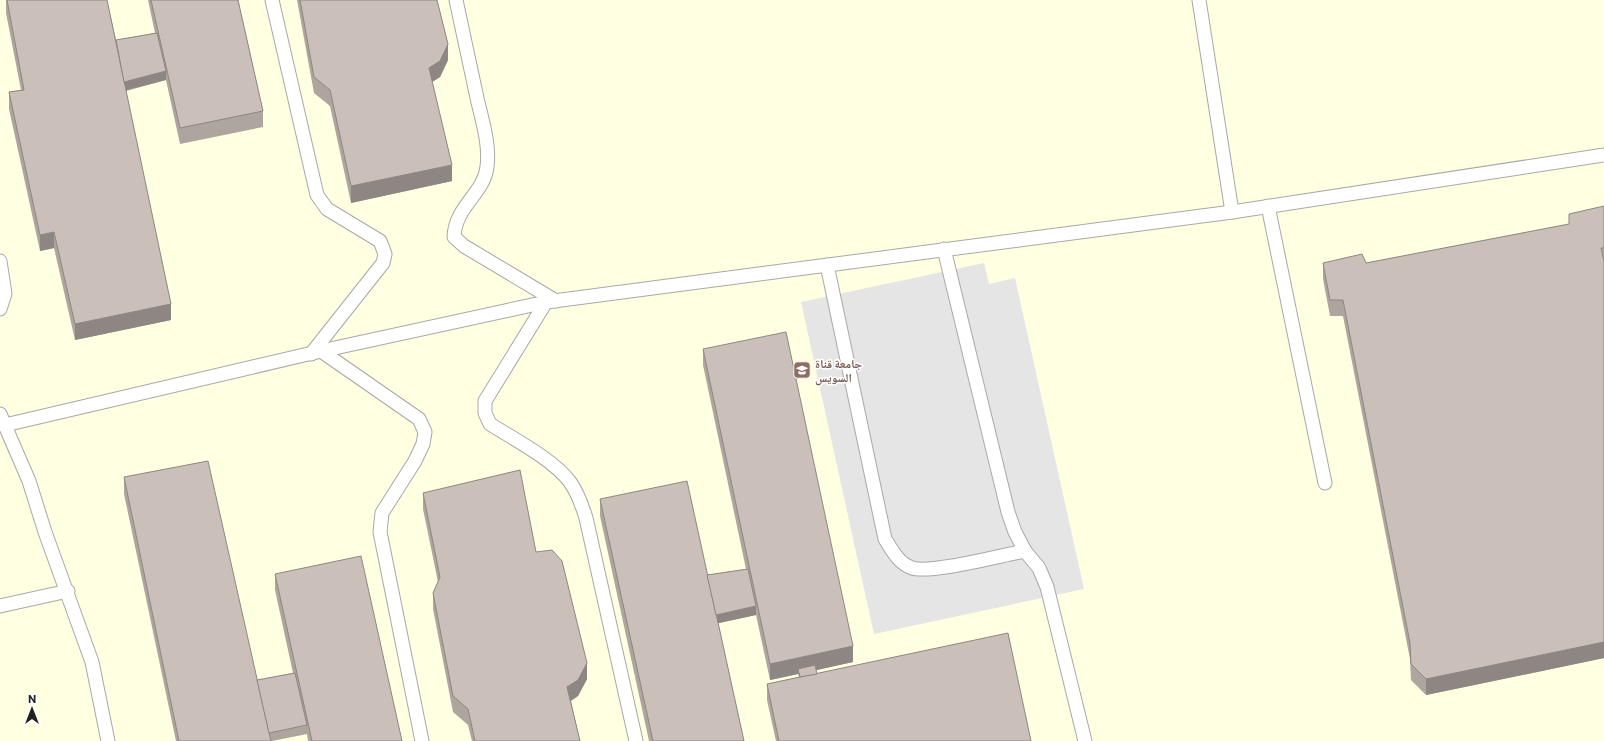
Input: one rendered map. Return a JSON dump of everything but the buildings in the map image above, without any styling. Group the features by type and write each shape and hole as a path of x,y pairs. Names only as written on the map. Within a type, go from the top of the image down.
{"lane":[{"path":"272,0 316,195 327,209 380,241 385,254 383,263 316,352"},
{"path":"456,0 484,128 487,168 480,185 459,213 454,226 454,237 464,246 551,301"},
{"path":"1199,0 1232,212"},
{"path":"108,741 92,662 68,591 45,532 29,481 3,420 551,301 1232,212 1604,155"},
{"path":"1268,206 1325,483"},
{"path":"944,249 1008,512 1015,532 1025,551 1039,568 1047,587 1085,741"},
{"path":"0,261 5,294 0,309"},
{"path":"827,265 885,539 895,556 912,568 933,569 1025,551"},
{"path":"551,301 485,401 485,413 490,424 555,466 570,481 580,498 586,518 636,741"},
{"path":"316,352 419,419 424,432 423,444 415,461 382,513 380,532 422,741"},
{"path":"0,606 68,591"}],"shaded area":[{"name":"جامعة قناة السويس","path":"0,0 1604,0 1604,741 0,741"},
{"path":"984,263 989,284 1015,278 1084,589 874,634 801,302"}],"place":[{"name":"جامعة قناة السويس","path":"802,370"}]}
